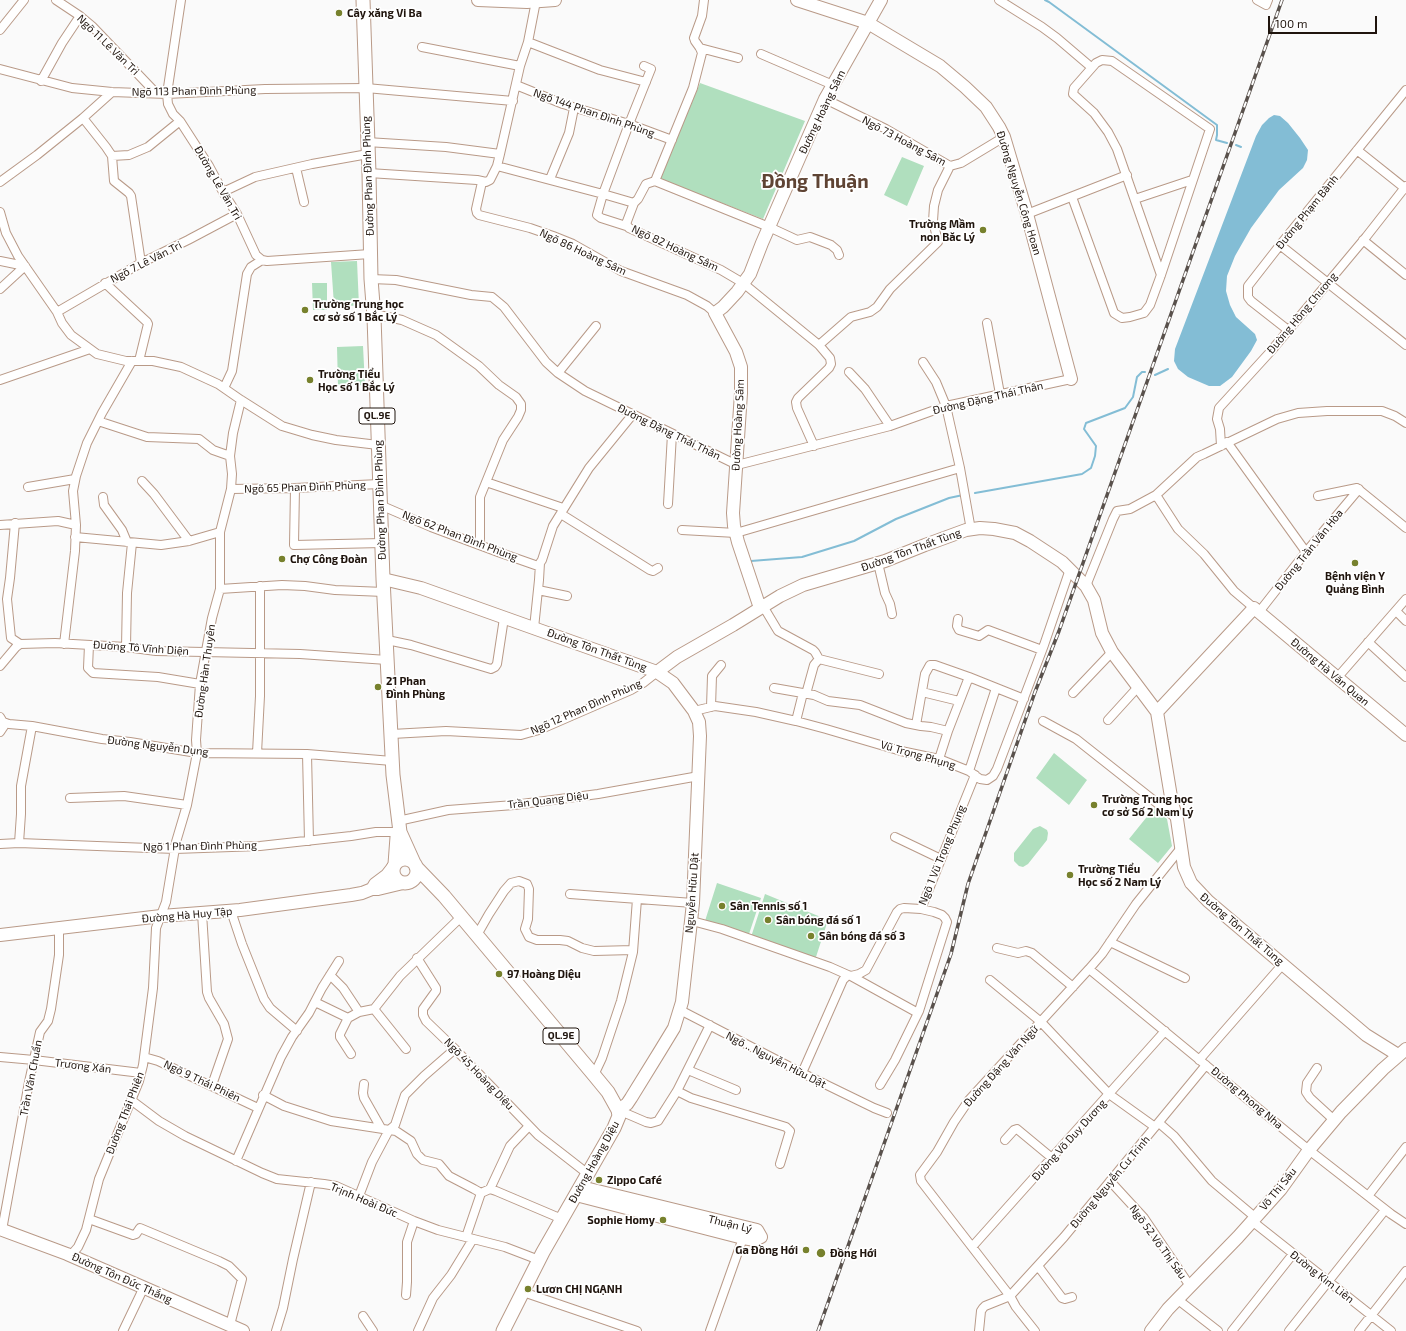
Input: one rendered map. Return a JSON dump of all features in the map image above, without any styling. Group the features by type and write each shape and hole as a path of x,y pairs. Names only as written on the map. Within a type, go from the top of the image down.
{"main road":[{"name":"Đường Phan Đình Phùng","path":"363,0 369,173 370,254 374,314 379,484 392,734 392,761 399,826 394,865"},
{"name":"Đường Phan Đình Phùng","path":"399,826 415,865"},
{"path":"406,859 415,865 416,876 406,883 399,882 394,877 394,865 399,861 406,859"},
{"name":"Đường Hoàng Diệu","path":"415,865 444,896 594,1075 608,1092 618,1110 618,1120 562,1219 503,1331"},
{"name":"Đường Hoàng Diệu","path":"406,883 425,887 444,896"}],"street":[{"path":"0,30 24,0"},
{"name":"Ngõ 11 Lê Văn Tri","path":"56,0 92,26 156,93"},
{"name":"Đường Lê Văn Tri","path":"180,0 167,94 170,107 173,114 180,121 209,166 237,214 256,255 262,260"},
{"path":"478,0 553,0"},
{"path":"704,0 702,16 694,38 702,52 693,88 655,181 769,227 797,240 810,237 831,245 839,255"},
{"name":"Đường Nguyễn Công Hoan","path":"798,0 868,23 940,66 986,107 1004,137 1027,214 1071,379"},
{"name":"Đường Hoàng Sâm","path":"761,607 736,533 733,513 741,393 741,368 736,352 715,313 737,292 750,274 825,99 881,0"},
{"path":"999,0 1042,27 1091,67"},
{"path":"1257,0 1267,2"},
{"path":"369,173 482,182 490,180 497,166 520,66 528,42 536,1"},
{"path":"41,81 62,43 80,16"},
{"path":"528,42 600,70 646,82"},
{"path":"422,47 520,66"},
{"path":"700,48 738,58"},
{"path":"761,54 833,85"},
{"path":"1072,197 1114,313 1122,318 1144,313 1150,305 1161,275 1210,129 1112,61 1102,60 1096,63 1074,88 1073,94 1094,113 1108,132 1117,149 1161,275"},
{"path":"626,226 597,216 603,194 651,70 644,66"},
{"name":"Ngõ 113 Phan Đình Phùng","path":"0,69 41,81 83,89 112,92 167,94 265,89 366,88"},
{"name":"Ngõ 144 Phan Đình Phùng","path":"516,85 574,108 629,124 672,140"},
{"path":"366,88 513,101"},
{"name":"Đường Phạm Bành","path":"1288,330 1251,301 1248,297 1250,283 1406,90"},
{"path":"0,182 38,155 112,92"},
{"name":"Ngõ 73 Hoàng Sâm","path":"825,99 886,130 950,166 961,164 1004,137"},
{"path":"550,179 569,133 574,108"},
{"path":"83,118 112,156 114,181 131,196 141,263"},
{"path":"112,156 129,155 148,147 180,121"},
{"path":"223,192 255,177 296,168 367,148 446,148 500,154"},
{"path":"1357,150 1406,188"},
{"path":"497,166 550,179 634,203"},
{"path":"819,345 851,317 870,312 877,307 890,289 938,242 933,221 934,206 938,190 950,166"},
{"path":"296,168 304,202"},
{"path":"1027,214 1127,175"},
{"path":"1135,199 1192,180"},
{"name":"Ngõ 82 Hoàng Sâm","path":"655,181 646,184 638,199 634,203 626,226 721,270 744,283 819,345 830,358 831,364 829,368 798,398 796,402 797,408 814,446"},
{"name":"Ngõ 86 Hoàng Sâm","path":"482,182 476,209 479,215 530,228 553,236 587,251 621,271 687,295 707,306 715,313"},
{"name":"Đường Hồng Chương","path":"1224,444 1218,419 1219,408 1251,374 1406,188"},
{"path":"0,212 6,233 18,256 57,312 62,323 71,335 97,354 126,361 153,361 181,367 207,377 282,426 336,440 378,445"},
{"name":"Ngõ 7 Lê Văn Tri","path":"57,312 141,263 237,214"},
{"path":"1363,240 1406,275"},
{"path":"1280,245 1406,345"},
{"path":"224,388 232,372 247,274 251,267 262,260 283,261 370,254"},
{"path":"0,260 25,266"},
{"path":"0,289 25,266"},
{"name":"Đường Đặng Thái Thân","path":"371,279 396,280 471,295 492,297 504,307 536,350 558,373 585,391 737,465 890,426 946,406 1071,379"},
{"path":"64,644 74,567 76,525 73,491 75,479 81,457 98,422 136,361 148,324 105,283"},
{"path":"374,314 402,320 436,335 479,366 499,385 516,397 521,404 521,410 517,420 500,447 480,497 480,545"},
{"path":"987,323 1000,394"},
{"path":"558,373 596,326"},
{"path":"0,380 90,349"},
{"path":"923,362 938,386 946,406 960,468 971,530"},
{"path":"849,372 865,389 890,426"},
{"name":"Đường Hàn Thuyên","path":"161,916 166,902 175,849 187,805 197,753 196,740 200,684 205,652 220,589 220,532 231,489 232,474 230,456 233,434 241,400"},
{"path":"1086,586 1117,511 1130,509 1156,495 1197,457 1277,419 1298,413 1327,411 1382,411 1406,423"},
{"path":"534,628 540,563 553,526 589,468 633,414"},
{"path":"98,422 147,437 199,439 213,450 230,456"},
{"path":"668,504 672,434"},
{"path":"1224,444 1306,552"},
{"path":"682,530 736,533 960,468"},
{"path":"28,487 75,479"},
{"path":"142,481 154,494 189,541"},
{"path":"486,482 562,511 650,570 653,571 658,568"},
{"name":"Ngõ 65 Phan Đình Phùng","path":"231,489 379,484"},
{"path":"1318,496 1354,487 1359,489 1406,528"},
{"path":"295,488 294,545 382,543"},
{"name":"Đường Trần Văn Hòa","path":"1157,712 1256,610 1359,489"},
{"path":"1156,495 1178,529 1204,554 1234,590 1256,610"},
{"path":"103,497 104,505 130,543 126,647"},
{"name":"Ngõ 62 Phan Đình Phùng","path":"380,505 480,545 538,566 540,563"},
{"path":"0,525 58,521 76,525"},
{"path":"0,666 20,644 11,638 7,599 15,523"},
{"name":"Đường Tôn Thất Tùng","path":"384,585 421,588 657,672 677,657 780,596 803,585 878,563 956,533 980,528 994,528 1015,533 1048,551 1070,569 1086,586 1094,600 1102,633 1112,652 1157,712 1172,803 1177,819 1184,867 1191,883 1196,889 1366,1035 1402,1052"},
{"path":"75,537 161,545 189,541 220,532"},
{"path":"878,563 892,614"},
{"name":"Vũ Trọng Phụng","path":"694,711 712,707 756,712 853,736 901,751 939,759 972,773 980,779 987,780 994,776 1006,749 1070,569"},
{"path":"220,589 260,586 305,586 335,590 384,585"},
{"path":"257,752 260,708 260,586"},
{"path":"538,590 567,596"},
{"path":"1337,678 1406,599"},
{"path":"761,607 778,631 813,650 819,659 879,674"},
{"name":"Đường Hà Văn Quan","path":"1256,610 1406,735"},
{"path":"1396,611 1406,620"},
{"path":"387,640 411,645 491,669 497,664 504,618"},
{"path":"958,619 957,626 960,630 979,636 988,630 1042,650"},
{"path":"1368,642 1406,676"},
{"name":"Đường Tô Vĩnh Diện","path":"20,644 89,645 126,647 156,651 260,653 387,660"},
{"path":"89,645 88,668 93,673 158,677 200,684"},
{"path":"1073,693 1112,652"},
{"path":"796,722 814,666 819,659"},
{"path":"712,707 712,676 721,665"},
{"path":"916,725 925,674 930,665 935,665 969,677 1024,699"},
{"name":"Nguyễn Hữu Dật","path":"618,1110 627,1104 674,1028 680,1010 694,903 700,736 698,722 694,711 673,683 657,672"},
{"name":"Ngõ 12 Phan Đình Phùng","path":"392,734 446,731 521,735 631,690 657,672"},
{"path":"939,759 969,677"},
{"path":"1108,720 1138,687"},
{"path":"774,688 828,701 860,706 916,725 948,731"},
{"name":"Ngõ 1 Vũ Trọng Phụng","path":"802,1073 843,980 849,975 859,974 866,970 900,909 921,909 972,773 996,688"},
{"path":"922,692 959,701"},
{"path":"0,732 3,720"},
{"name":"Đường Nguyễn Dụng","path":"3,720 102,740 130,742 197,753 257,752 307,754 392,761"},
{"path":"1043,721 1076,739 1177,819"},
{"path":"19,843 21,814 20,786 32,726"},
{"path":"307,754 309,841"},
{"name":"Trần Quang Diệu","path":"399,826 448,810 514,805 598,794 698,776"},
{"path":"70,798 124,796 187,805"},
{"name":"Ngõ 1 Phan Đình Phùng","path":"0,844 19,843 175,849 260,846 351,836 399,826"},
{"path":"895,837 941,858"},
{"name":"Đường Đặng Văn Ngữ","path":"1035,1331 1016,1307 1010,1296 921,1181 920,1175 937,1152 954,1122 969,1100 1089,969 1136,904 1181,848"},
{"name":"Đường Hà Huy Tập","path":"372,889 375,884 387,875 394,865"},
{"path":"477,936 504,891 511,883 519,881 528,884 529,889 528,919 525,929 529,937 538,940 568,941 582,948 594,951 633,950"},
{"name":"Đường Hà Huy Tập","path":"0,935 161,916 231,911 351,895 372,889 378,890 406,883"},
{"path":"570,894 694,903"},
{"path":"594,1075 602,1058 617,1015 633,950 637,899"},
{"path":"880,1085 895,1060 918,1013 947,922 942,915 921,909"},
{"path":"231,911 242,944 264,999 270,1008 297,1031"},
{"path":"202,913 207,992 224,1024 228,1039 212,1085"},
{"name":"Đường Thái Phiên","path":"71,1255 78,1247 86,1230 99,1180 141,1073 153,988 156,928 161,916"},
{"path":"351,1054 340,1037 348,1018 359,1012 374,1009 400,976 417,958 461,917"},
{"path":"692,921 722,929 830,967 849,975 918,1013"},
{"name":"Trần Văn Chuẩn","path":"1,1230 40,1032 48,1021 52,1009 59,955 59,929"},
{"path":"1110,942 1184,978"},
{"path":"997,948 1018,953 1026,951 1032,953 1073,987"},
{"name":"Ngõ 45 Hoàng Diệu","path":"417,958 436,988 436,992 423,1009 426,1021 538,1135 588,1174"},
{"path":"236,1161 263,1095 281,1057 309,1013 339,961"},
{"name":"Đường Nguyễn Cư Trinh","path":"1010,1296 1064,1238 1157,1125 1203,1062 1283,964"},
{"name":"Đường Phong Nha","path":"1089,969 1309,1150 1385,1210 1406,1224"},
{"path":"330,975 343,988 359,1012"},
{"name":"Đường Kim Liên","path":"990,980 1041,1022 1078,1059 1088,1073 1109,1094 1174,1136 1212,1181 1254,1220 1293,1254 1391,1331"},
{"path":"315,1002 348,1018"},
{"path":"374,1009 406,1049"},
{"name":"Ngõ .. Nguyễn Hữu Dật","path":"680,1010 802,1073 887,1113"},
{"path":"618,1110 646,1122 651,1123 658,1121 678,1091 710,1026"},
{"name":"Đường Võ Duy Dương","path":"972,1247 1165,1031"},
{"path":"385,1129 395,1125 405,1095 455,1049"},
{"name":"Võ Thị Sáu","path":"1151,1331 1177,1299 1254,1220 1288,1180 1309,1150 1334,1120 1402,1052"},
{"name":"Trương Xán","path":"0,1057 141,1073"},
{"name":"Ngõ 9 Thái Phiên","path":"144,1057 158,1061 212,1085 258,1108"},
{"path":"1317,1068 1307,1083 1306,1092 1310,1098 1334,1120"},
{"path":"688,1070 736,1090"},
{"path":"359,1196 372,1162 386,1138 385,1129 364,1098 364,1084"},
{"path":"678,1091 691,1098 786,1127 790,1131 780,1164"},
{"path":"263,1095 284,1106 331,1121 353,1126 396,1131 411,1141 417,1154 423,1160 439,1164 449,1176 481,1193"},
{"name":"Trịnh Hoài Đức","path":"131,1100 159,1121 185,1136 277,1179 336,1186 414,1222 438,1230 505,1247 540,1260"},
{"path":"481,1193 490,1189 510,1146 529,1126"},
{"path":"1005,1140 1014,1130 1017,1129 1052,1158"},
{"path":"1368,1196 1406,1148"},
{"name":"Ngõ 52 Võ Thị Sáu","path":"1110,1181 1144,1218 1190,1286"},
{"path":"276,1331 283,1308 311,1182"},
{"path":"490,1189 562,1219"},
{"name":"Thuận Lý","path":"578,1191 757,1230 761,1237 755,1240 743,1238 578,1191"},
{"path":"418,1331 433,1298 451,1275 470,1238 481,1193"},
{"path":"1290,1331 1385,1210"},
{"path":"89,1219 133,1235 136,1234 140,1228 229,1266 242,1279 237,1329"},
{"path":"406,1295 408,1277 407,1242 414,1222"},
{"name":"Đường Tôn Đức Thắng","path":"1,1230 71,1255 237,1329"},
{"path":"710,1331 743,1238"},
{"path":"1232,1331 1293,1254"},
{"path":"1038,1266 1060,1296 1065,1299 1072,1297"},
{"path":"1359,1331 1406,1271"},
{"path":"123,1331 144,1287"},
{"path":"523,1292 637,1331"},
{"path":"979,1331 981,1311 983,1308 1010,1296"},
{"path":"1177,1299 1218,1331"},
{"path":"363,1316 373,1331"}],"green space":[{"path":"700,83 805,121 763,219 660,179"},
{"path":"902,157 924,166 907,206 884,195"},
{"path":"357,261 359,306 334,305 331,262"},
{"path":"312,283 327,283 327,310 313,310"},
{"path":"363,346 365,385 338,386 337,347"},
{"path":"1054,753 1087,780 1069,805 1036,778"},
{"path":"1154,808 1167,819 1172,846 1158,863 1129,839"},
{"path":"1040,826 1047,830 1047,840 1028,864 1023,867 1019,866 1014,861 1014,853 1033,829"},
{"path":"717,883 761,898 748,937 705,921"},
{"path":"765,894 828,920 815,960 751,937"}],"water":[{"path":"1274,115 1280,116 1288,123 1300,138 1308,150 1307,160 1303,168 1279,190 1251,228 1235,256 1227,276 1226,291 1230,305 1236,317 1255,334 1257,340 1232,377 1220,386 1209,386 1188,377 1178,369 1174,361 1175,349 1256,136 1262,125"}],"waterway":[{"path":"1045,0 1217,125 1216,140 1227,143"},
{"path":"1236,145 1241,147"},
{"path":"1155,375 1168,369"},
{"path":"975,493 1082,474 1091,468 1095,456 1096,446 1084,429 1086,423 1125,408 1133,397 1137,377 1142,372 1145,372"},
{"path":"751,561 802,557 854,541 896,519 949,498 963,495"}],"railway":[{"path":"818,1331 951,954 968,884 1282,0"}],"place":[{"name":"Cây xăng Vi Ba","path":"339,13"},
{"name":"Trường Mầm non Băc Lý","path":"983,230"},
{"name":"Trường Trung học cơ sở số 1 Bắc Lý","path":"305,310"},
{"name":"Trường Tiểu Học số 1 Bắc Lý","path":"310,380"},
{"name":"Chợ Công Đoàn","path":"282,559"},
{"name":"Bệnh viện Y Quảng Bình","path":"1355,563"},
{"name":"21 Phan Đình Phùng","path":"378,687"},
{"name":"Trường Trung học cơ sở Số 2 Nam Lý","path":"1094,805"},
{"name":"Trường Tiểu Học số 2 Nam Lý","path":"1070,875"},
{"name":"Sân Tennis số 1","path":"722,906"},
{"name":"Sân bóng đá số 1","path":"768,920"},
{"name":"Sân bóng đá số 3","path":"811,936"},
{"name":"97 Hoàng Diệu","path":"499,974"},
{"name":"Zippo Café","path":"599,1180"},
{"name":"Sophie Homy","path":"663,1220"},
{"name":"Ga Đồng Hới","path":"806,1250"},
{"name":"Đồng Hới","path":"821,1253"},
{"name":"Lươn CHỊ NGẠNH","path":"528,1289"}],"district":[{"name":"Đồng Thuận","path":"815,182"}]}
